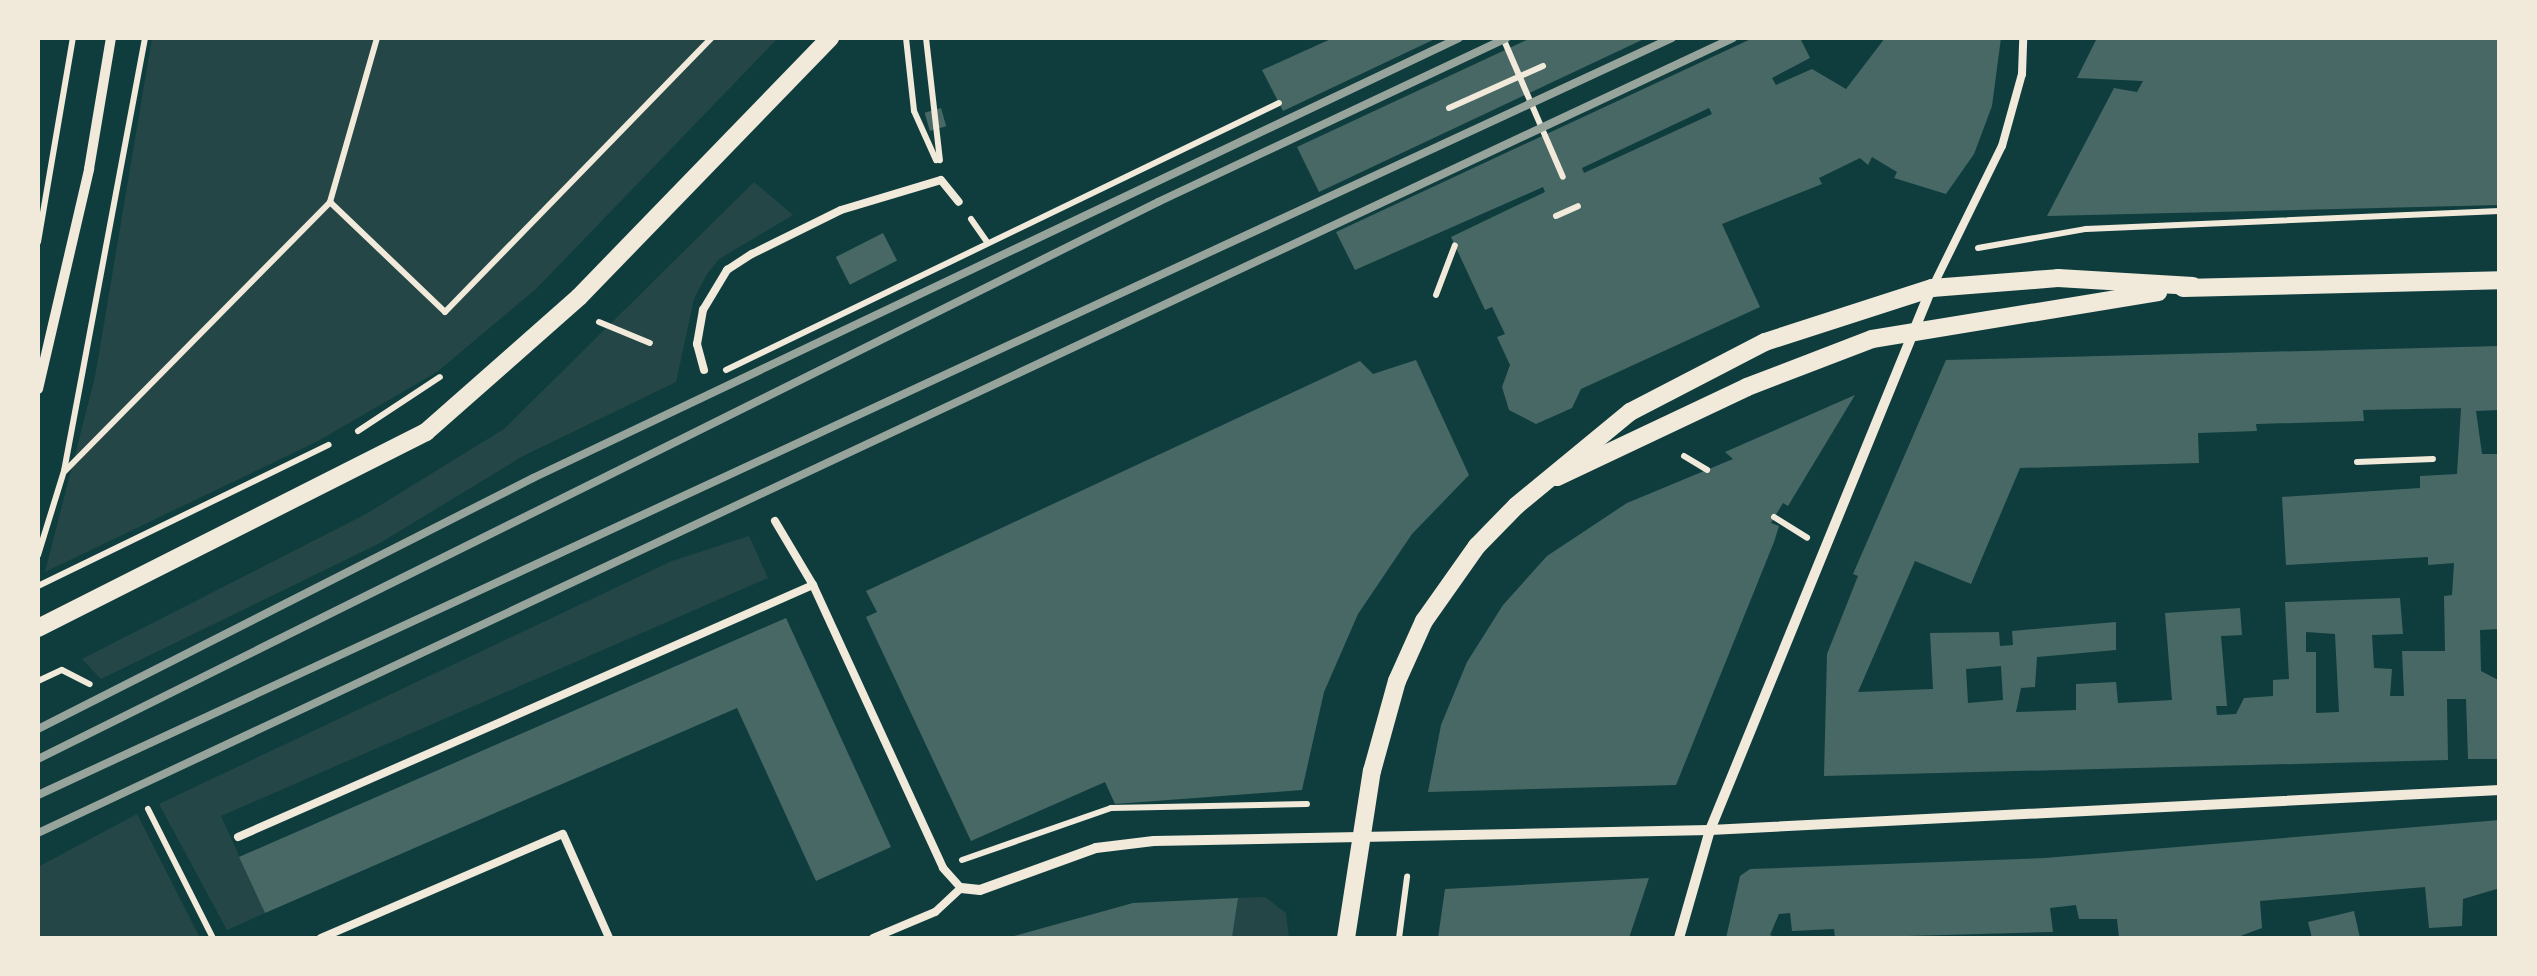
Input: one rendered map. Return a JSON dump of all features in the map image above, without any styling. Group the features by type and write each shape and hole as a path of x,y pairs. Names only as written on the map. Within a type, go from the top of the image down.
{"street":[{"path":"38,390 89,168 110,38"},
{"path":"38,628 426,432 579,297 830,38"},
{"path":"1346,938 1360,838 1387,717 1413,642 1477,546 1538,485 1630,412 1682,380 1822,318 1932,288 2058,278 2193,286 2500,280"},
{"path":"1538,485 1747,387 1915,329 2193,286"},
{"path":"1679,938 1710,830 1822,546 1932,288"},
{"path":"961,888 980,890 1096,848 1270,836 1360,838 1710,830 2500,790"}],"lane":[{"path":"1932,288 2002,146 2023,38"},
{"path":"704,370 696,344 703,310 727,270 841,210 941,180 959,202"},
{"path":"775,521 812,585 944,868 961,888 935,912 874,938"},
{"path":"238,836 812,585"},
{"path":"321,938 563,834 608,938"}],"path":[{"path":"38,242 73,38"},
{"path":"38,555 64,472 145,38"},
{"path":"64,472 330,202 377,38"},
{"path":"330,202 445,312 711,38"},
{"path":"906,38 926,149"},
{"path":"926,38 940,166"},
{"path":"1502,38 1564,177"},
{"path":"1449,108 1544,66"},
{"path":"720,373 1279,103"},
{"path":"1556,216 1578,206"},
{"path":"1991,246 2086,230 2500,211"},
{"path":"1436,295 1454,245"},
{"path":"599,322 650,343"},
{"path":"38,586 359,430 454,368"},
{"path":"1684,456 1707,470"},
{"path":"2356,462 2432,460"},
{"path":"1774,517 1822,546"},
{"path":"38,681 62,670 90,684"},
{"path":"148,809 212,938"},
{"path":"1400,938 1407,877"}],"shaded area":[{"path":"152,38 778,38 536,289 437,372 318,441 45,572 95,377"},
{"path":"754,182 793,215 719,259 707,274 694,299 676,382 523,456 380,543 101,679 82,659 366,514 504,429"},
{"path":"749,536 768,578 221,816 265,913 227,930 159,804 672,561"},
{"path":"137,814 200,938 38,938 38,867"},
{"path":"1265,897 1286,913 1289,938 1232,938 1238,898"}],"building":[{"path":"1333,38 1437,38 1283,111 1262,70"},
{"path":"1531,38 1646,38 1319,192 1297,147"},
{"path":"1753,38 1800,38 1810,58 1772,78 1776,85 1812,69 1846,89 1885,38 2001,38 1992,106 1974,154 1946,194 1894,178 1897,172 1872,157 1868,165 1860,158 1819,178 1822,184 1722,224 1760,307 1581,389 1572,408 1536,424 1509,410 1502,387 1510,365 1497,337 1505,334 1492,307 1485,310 1451,237 1545,192 1543,187 1355,270 1336,232","holes":["1709,108 1712,114 1584,173 1582,168"]},
{"path":"2097,38 2500,38 2500,205 2047,216 2114,88 2137,92 2143,81 2077,78"},
{"path":"941,108 946,126 930,131 925,113"},
{"path":"883,233 897,261 850,285 836,257"},
{"path":"2500,346 2500,410 2476,411 2482,454 2500,454 2500,629 2480,630 2481,671 2500,681 2500,759 2468,759 2466,699 2447,699 2448,760 1824,776 1827,654 1858,576 1853,574 1946,360","holes":["2461,408 2457,474 2420,476 2420,488 2282,497 2286,565 2428,557 2428,565 2454,563 2452,595 2444,596 2445,651 2402,651 2404,696 2390,696 2392,669 2374,668 2372,635 2403,634 2400,598 2285,602 2289,679 2273,680 2273,696 2244,698 2236,714 2217,715 2216,706 2227,706 2221,636 2242,635 2240,608 2165,613 2172,700 2118,703 2116,682 2076,684 2076,710 2016,712 2021,688 2035,687 2037,657 2116,650 2116,622 2012,631 2013,645 2000,646 1999,632 1930,633 1933,689 1858,692 1915,561 1971,584 2020,468 2199,463 2198,433 2257,431 2256,424 2364,421 2363,410","2306,632 2335,634 2339,712 2316,713 2316,652 2306,652","2001,666 2003,700 1968,703 1966,669"]},
{"path":"1416,360 1469,475 1412,534 1358,614 1324,692 1302,790 1115,804 1105,782 971,841 866,617 877,612 866,591 1360,361 1373,374"},
{"path":"1855,395 1788,506 1783,503 1771,523 1779,526 1774,542 1676,785 1428,792 1441,725 1467,662 1503,605 1547,556 1627,503 1733,459 1725,452"},
{"path":"786,618 891,847 816,881 737,708 265,913 239,857"},
{"path":"2500,820 2500,888 2463,899 2462,926 2429,928 2425,887 2260,901 2262,928 2235,938 2119,938 2117,919 2079,919 2076,905 2050,908 2053,932 1835,938 1834,929 1792,931 1790,913 1779,914 1770,935 1778,938 1726,938 1740,876 1750,869 2045,858"},
{"path":"1649,878 1629,938 1438,938 1445,889"},
{"path":"1238,898 1232,938 1007,938 1133,903"},
{"path":"2354,911 2360,938 2312,938 2308,922"}],"railway":[{"path":"38,729 533,478 1459,38"},
{"path":"38,759 1158,202 1506,38"},
{"path":"38,795 1672,38"},
{"path":"38,833 1733,38"}]}
